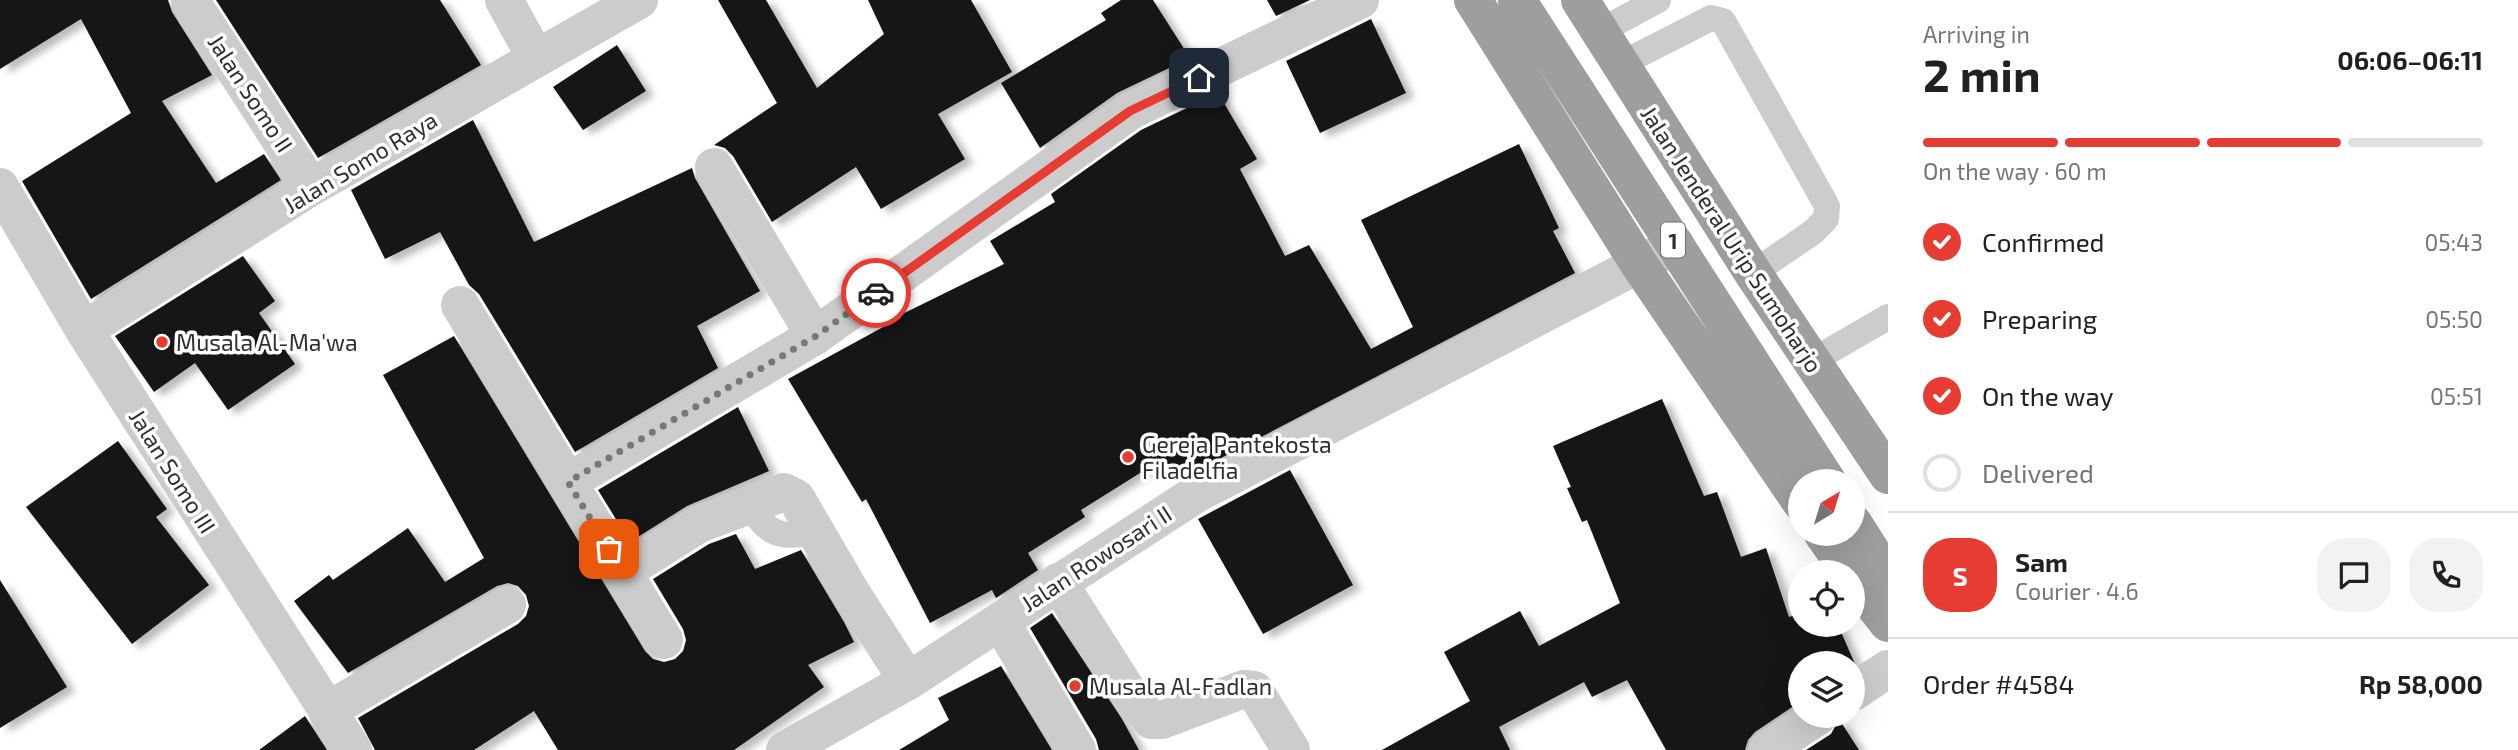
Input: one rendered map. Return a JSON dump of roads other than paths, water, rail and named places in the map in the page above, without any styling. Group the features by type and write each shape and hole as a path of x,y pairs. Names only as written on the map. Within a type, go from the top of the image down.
{"highway":[{"path":"1473,0 1639,264 1788,483"},
{"name":"1","path":"1517,0 1819,469"},
{"name":"Jalan Jenderal Urip Sumoharjo","path":"1589,16 1753,273 1888,475"},
{"path":"1866,543 1888,578"},
{"path":"1865,593 1888,623"}],"street":[{"name":"Jalan Somo II","path":"190,0 312,187"},
{"path":"504,0 536,58"},
{"name":"Jalan Somo Raya","path":"84,330 312,187 639,0"},
{"path":"568,482 816,336 1130,111 1360,0"},
{"path":"714,167 816,336"},
{"name":"Jalan Somo III","path":"0,187 84,330 353,750"},
{"name":"Jalan Rowosari II","path":"785,750 908,681 1196,494 1676,245"},
{"path":"460,305 664,640"},
{"path":"623,572 699,524 784,492 796,498 852,594 908,681"},
{"path":"1058,582 1128,692 1151,719 1162,720 1244,690 1254,690 1291,750"},
{"path":"327,711 507,604"},
{"path":"1000,621 1077,750"},
{"path":"1865,684 1888,669"},
{"path":"1767,750 1800,728"}],"lane":[{"path":"1589,16 1658,0"},
{"path":"1619,65 1711,18 1723,21 1827,206 1826,219 1813,232 1753,273"},
{"path":"1812,361 1888,317"}],"place":[{"name":"Musala Al-Ma'wa","path":"162,342"},
{"name":"Gereja Pantekosta Filadelfia","path":"1128,457"},
{"name":"Musala Al-Fadlan","path":"1075,686"}]}
